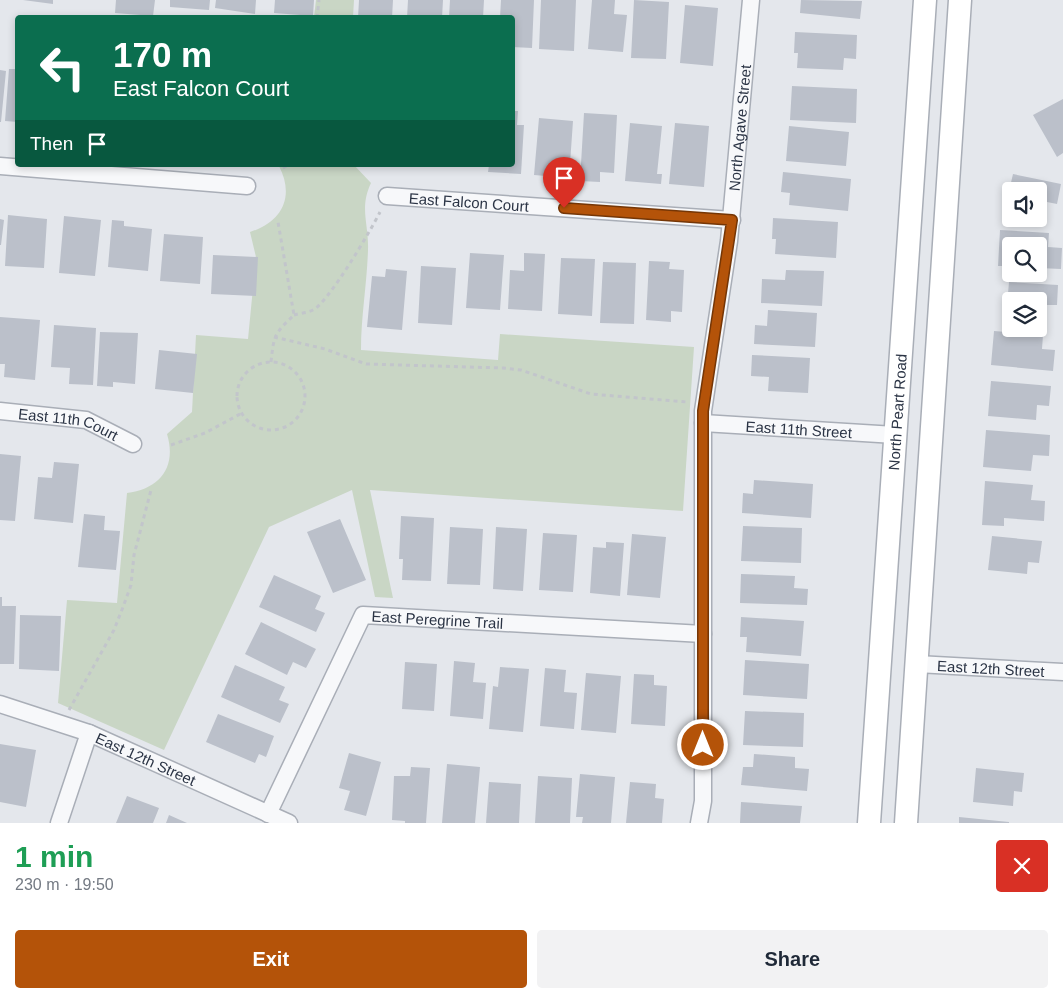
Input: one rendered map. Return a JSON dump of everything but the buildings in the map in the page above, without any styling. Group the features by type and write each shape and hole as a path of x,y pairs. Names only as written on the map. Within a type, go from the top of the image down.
{"street":[{"name":"North Agave Street","path":"699,823 703,801 703,423 732,220 751,0"},
{"name":"North Peart Road","path":"869,823 925,0"},
{"path":"906,823 960,0"},
{"path":"0,166 247,186"},
{"name":"East Falcon Court","path":"387,196 732,220"},
{"name":"East 11th Court","path":"0,411 86,420 133,444"},
{"name":"East 11th Street","path":"703,423 895,436"},
{"name":"East Peregrine Trail","path":"268,814 363,615 703,634"},
{"name":"East 12th Street","path":"917,664 1063,672"},
{"name":"East 12th Street","path":"0,704 89,734 289,823"},
{"path":"58,823 89,734"}],"path":[{"path":"317,15 319,0"},
{"path":"278,222 294,315"},
{"path":"271,362 274,337 278,330 294,315 313,310 324,301 370,232"},
{"path":"274,337 325,349 366,364 521,370 590,394 688,402"},
{"path":"271,362 283,364 293,370 304,390 304,402 300,413 293,422 283,428 271,430 251,423 242,413 237,396 244,376 256,366 271,362"},
{"path":"171,445 205,433 242,413"},
{"path":"71,705 114,630 123,608 130,584 134,554 151,490"}],"green space":[{"path":"316,0 354,0 353,15 314,15"},
{"path":"279,167 356,167 371,183 367,192 365,208 368,250 361,350 498,360 500,334 694,347 683,511 370,490 393,598 375,597 352,490 269,527 164,750 58,703 67,600 117,603 127,493 149,487 163,474 170,457 167,434 192,412 196,335 248,339 256,257 250,232 270,222 282,207 286,188"}],"route":[{"path":"564,208 732,220 703,411 703,745"}]}
